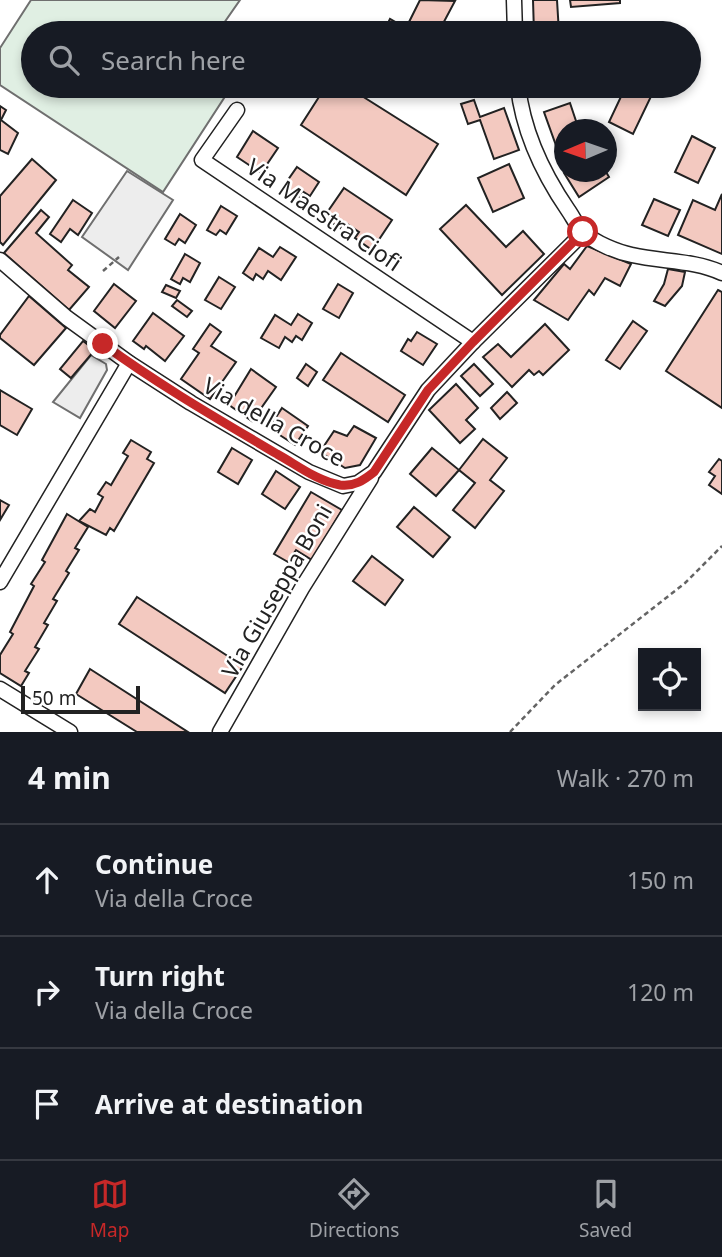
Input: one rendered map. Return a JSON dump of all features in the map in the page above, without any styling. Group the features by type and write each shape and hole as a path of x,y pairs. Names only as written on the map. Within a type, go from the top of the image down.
{"street":[{"path":"514,0 515,21"},
{"path":"520,98 525,124 537,159 553,189 583,232 632,256 704,266 722,273"},
{"name":"Via Maestra Ciofi","path":"237,110 202,160 473,342"},
{"name":"Via della Croce","path":"0,260 67,318 129,363 201,409 325,480 338,485 350,485 363,481 374,472 428,390 583,232"},
{"path":"0,582 129,363"},
{"name":"Via Giuseppa Boni","path":"220,732 302,588 374,472"},
{"path":"0,689 69,732"}],"path":[{"path":"103,271 119,257"},
{"path":"510,732 555,685 685,583 722,546"}],"green space":[{"path":"31,0 240,0 225,21 21,21 21,98 224,98 163,192 0,85 0,48"}],"shaded area":[{"path":"127,171 173,200 128,270 82,237"},
{"path":"91,355 106,364 107,370 80,418 53,402"}],"building":[{"path":"420,0 455,1 444,21 410,21"},
{"path":"533,0 557,0 558,21 534,21"},
{"path":"570,0 620,0 620,3 571,7"},
{"path":"318,98 365,98 438,144 406,195 301,125"},
{"path":"620,98 650,98 633,134 617,126 617,119 610,119"},
{"path":"474,100 480,117 504,108 519,150 494,159 480,120 468,124 461,104"},
{"path":"570,103 575,119 554,119 554,140 544,112"},
{"path":"0,106 6,110 1,120 18,133 8,154 0,150"},
{"path":"253,131 278,148 261,173 237,157"},
{"path":"692,136 715,148 698,183 675,172"},
{"path":"32,159 56,180 3,245 0,242 0,196"},
{"path":"509,164 524,198 493,212 478,178"},
{"path":"297,167 319,182 310,196 302,191 299,197 283,187"},
{"path":"570,182 602,182 579,197"},
{"path":"344,188 392,220 372,250 355,238 359,232 344,222 340,228 324,217"},
{"path":"722,194 722,254 678,235 693,200 715,210"},
{"path":"654,199 680,210 668,236 642,225"},
{"path":"73,200 92,213 78,235 70,229 61,242 50,234"},
{"path":"466,205 506,247 523,231 544,254 502,295 440,229"},
{"path":"221,206 237,216 226,234 220,230 216,235 207,230"},
{"path":"41,210 49,217 36,233 72,265 68,270 89,287 69,310 4,253"},
{"path":"180,214 196,225 185,243 179,239 175,245 165,239"},
{"path":"587,246 631,264 620,286 605,278 594,295 589,290 568,320 534,300 564,264 570,269"},
{"path":"280,247 296,257 281,280 268,271 263,279 256,274 253,280 243,273 259,248 273,257"},
{"path":"185,254 200,263 190,282 183,278 180,284 171,279"},
{"path":"668,269 685,272 682,286 665,306 654,301 664,284"},
{"path":"219,277 235,287 221,309 205,300"},
{"path":"114,284 136,301 115,328 94,311"},
{"path":"338,284 353,293 339,318 323,309"},
{"path":"166,285 180,291 176,298 162,292"},
{"path":"718,290 722,292 722,408 666,371"},
{"path":"29,296 66,328 34,365 0,338"},
{"path":"177,300 192,311 187,317 172,306"},
{"path":"153,313 184,336 165,361 146,346 144,349 133,341"},
{"path":"298,314 312,323 302,340 296,336 292,342 285,337 279,348 261,338 275,315 291,325"},
{"path":"633,321 647,331 620,369 606,360"},
{"path":"210,324 221,332 211,346 236,362 210,399 181,379 199,353 193,349"},
{"path":"545,324 569,350 543,375 539,371 534,375 529,370 512,387 483,357 498,344 511,357"},
{"path":"417,332 437,344 423,365 401,351 408,339 411,341"},
{"path":"83,341 95,350 71,378 60,369"},
{"path":"341,353 405,395 388,422 323,380"},
{"path":"306,364 317,372 308,386 297,378"},
{"path":"474,364 493,384 480,396 461,376"},
{"path":"251,369 276,387 252,421 229,405"},
{"path":"456,384 478,408 466,420 475,429 460,443 429,410"},
{"path":"0,390 32,409 17,435 0,425"},
{"path":"507,392 517,403 500,419 491,408"},
{"path":"282,408 308,426 295,445 269,428"},
{"path":"354,426 376,438 360,465 345,468 320,452 334,431 347,436"},
{"path":"483,439 507,458 490,480 504,491 475,528 453,510 475,483 459,470"},
{"path":"131,440 151,452 147,459 154,463 114,531 110,528 106,535 79,521 90,509 95,512 103,497 98,494 106,482 111,485 128,456 123,453"},
{"path":"232,448 252,460 238,484 218,472"},
{"path":"432,448 459,470 436,496 410,474"},
{"path":"719,459 722,461 722,494 709,485 715,476 709,472"},
{"path":"276,471 300,487 285,509 262,494"},
{"path":"311,492 342,510 312,560 296,550 288,562 274,554"},
{"path":"0,500 9,505 0,520"},
{"path":"414,507 450,537 433,557 397,527"},
{"path":"67,514 88,527 75,548 79,550 66,571 69,573 53,599 57,601 44,623 48,625 35,647 39,649 25,671 29,673 21,686 0,673 0,655 13,634 10,632 34,586 31,584 45,562 42,560"},
{"path":"372,556 403,580 385,605 353,581"},
{"path":"137,597 243,666 225,693 119,624"},
{"path":"90,669 188,732 137,732 76,694"}],"route":[{"path":"103,344 191,402 309,472 338,485 350,485 363,481 374,472 428,390 583,232"}]}
